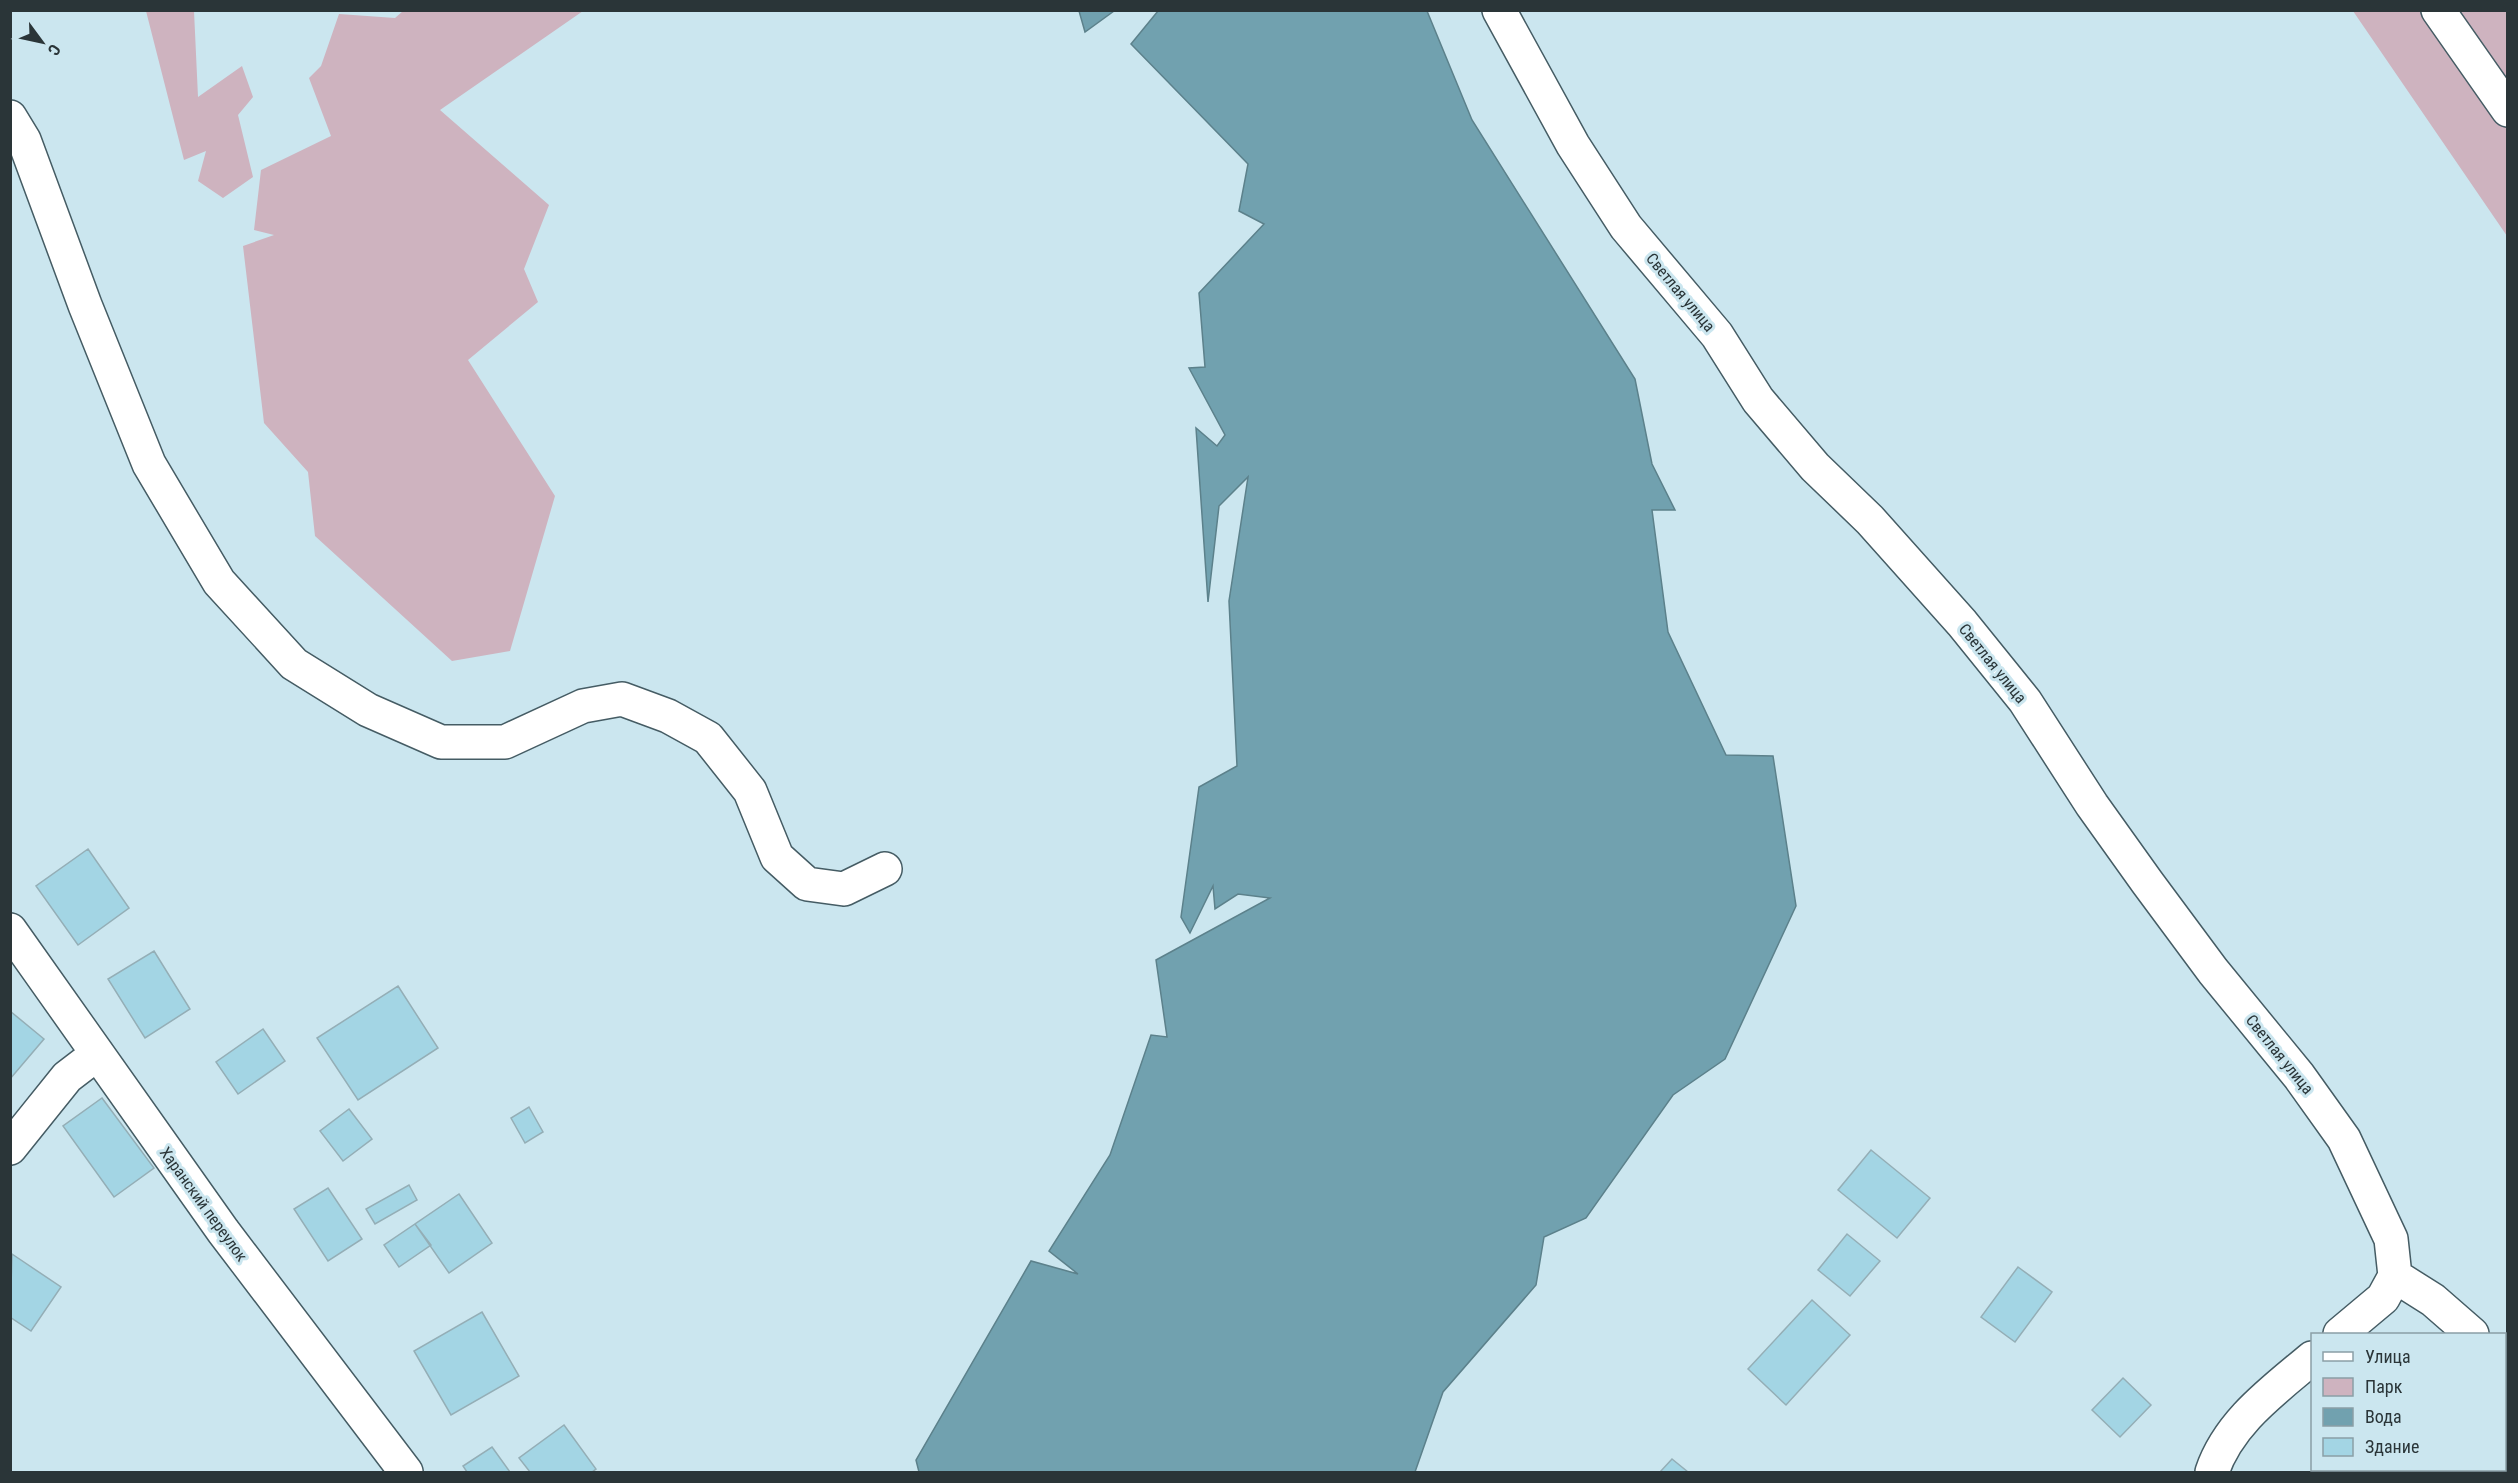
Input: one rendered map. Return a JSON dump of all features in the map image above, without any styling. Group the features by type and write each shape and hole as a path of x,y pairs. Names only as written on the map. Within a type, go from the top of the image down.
{"street":[{"name":"Светлая улица","path":"1499,10 1573,145 1626,228 1717,335 1758,400 1815,468 1870,520 1962,623 2025,701 2092,805 2147,882 2213,971 2300,1076 2344,1139 2391,1239 2395,1276"},
{"path":"2438,10 2508,110"},
{"path":"10,117 24,140 85,304 149,464 219,582 294,664 368,710 441,742 505,742 584,706 622,699 668,716 708,738 750,791 777,856 807,884 844,889 885,869"},
{"name":"Харанский переулок","path":"10,930 223,1231 406,1473"},
{"path":"10,1148 68,1077 97,1054"},
{"path":"2342,1333 2384,1298 2395,1276 2433,1300 2470,1333"},
{"path":"2212,1473 2218,1454 2245,1416 2311,1360"}],"green space":[{"path":"146,11 194,11 198,97 242,66 253,97 238,115 253,177 223,198 198,181 206,151 184,160"},
{"path":"403,11 583,11 440,110 549,205 524,269 538,302 468,360 555,496 510,651 452,661 315,536 308,472 264,423 243,246 274,235 254,230 261,170 331,136 309,78 321,66 339,14 395,18"},
{"path":"2353,11 2507,11 2507,236"}],"water":[{"path":"1079,10 1114,11 1085,32"},
{"path":"1158,11 1427,11 1472,120 1635,379 1652,464 1675,510 1652,510 1668,632 1726,755 1773,756 1796,906 1725,1059 1673,1095 1586,1218 1544,1237 1536,1285 1443,1392 1415,1472 919,1472 916,1460 1031,1261 1078,1274 1049,1251 1110,1155 1151,1035 1167,1037 1156,960 1270,898 1238,894 1215,909 1213,886 1190,933 1181,917 1199,787 1237,766 1229,601 1248,477 1219,506 1208,602 1196,428 1217,446 1225,435 1189,368 1205,367 1199,293 1264,224 1239,211 1248,164 1131,44"}],"building":[{"path":"88,849 129,908 78,945 36,886"},
{"path":"154,951 190,1009 145,1038 108,979"},
{"path":"398,986 438,1048 358,1100 317,1038"},
{"path":"10,1011 44,1039 10,1079"},
{"path":"263,1029 285,1061 238,1094 216,1062"},
{"path":"102,1098 154,1168 114,1197 63,1126"},
{"path":"529,1107 543,1132 525,1143 511,1118"},
{"path":"349,1109 372,1139 343,1161 320,1131"},
{"path":"1871,1150 1930,1198 1897,1238 1838,1190"},
{"path":"409,1185 417,1200 375,1224 366,1209"},
{"path":"328,1188 362,1239 328,1261 294,1209"},
{"path":"459,1194 492,1243 449,1273 415,1224"},
{"path":"415,1224 431,1245 399,1267 384,1245"},
{"path":"1847,1234 1880,1261 1850,1296 1818,1270"},
{"path":"12,1254 61,1287 31,1331 10,1317"},
{"path":"2018,1267 2052,1292 2015,1342 1981,1317"},
{"path":"1812,1300 1850,1335 1786,1405 1748,1369"},
{"path":"482,1312 519,1376 451,1415 414,1351"},
{"path":"2123,1378 2151,1405 2120,1437 2092,1410"},
{"path":"564,1425 596,1469 592,1472 530,1472 519,1458"},
{"path":"492,1447 510,1472 467,1472 463,1466"},
{"path":"1672,1459 1688,1472 1660,1472"}]}
